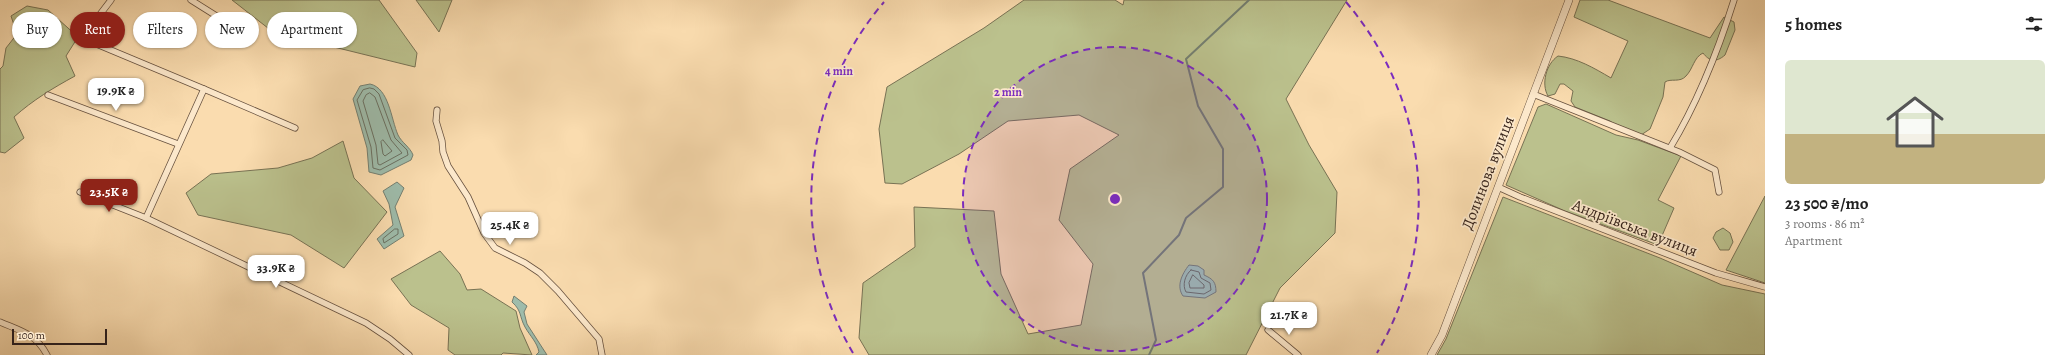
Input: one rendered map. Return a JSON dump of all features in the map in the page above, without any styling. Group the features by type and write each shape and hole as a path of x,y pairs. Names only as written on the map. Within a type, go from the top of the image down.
{"street":[{"path":"111,0 82,38 295,128"},
{"path":"191,0 210,12"},
{"name":"Долинова вулиця","path":"1431,355 1442,335 1569,0"},
{"path":"1670,148 1683,127 1708,74 1734,0"},
{"path":"146,218 204,89"},
{"path":"1534,94 1670,148 1715,170 1719,192"},
{"path":"48,95 178,144"},
{"path":"437,110 436,121 442,141 443,152 448,166 468,197 484,233 496,248 535,270 558,291 599,339 602,355"},
{"name":"Андріївська вулиця","path":"1498,187 1520,197 1716,273 1765,287"},
{"path":"80,192 146,218 366,323 390,338 409,355"},
{"path":"0,322 34,337 40,343 47,355"},
{"path":"1268,330 1298,355"}],"green space":[{"path":"232,0 379,0 417,53 415,67 338,48 357,48 357,12 267,12 267,27 259,21 259,12 247,12"},
{"path":"416,0 452,0 439,32"},
{"path":"1024,0 1115,0 1123,5 1124,0 1347,0 1286,99 1309,145 1337,192 1335,233 1280,288 1246,355 869,355 859,338 863,283 915,247 914,207 994,211 1001,274 1028,334 1081,325 1093,264 1059,220 1070,169 1119,135 1079,115 1008,121 959,154 902,184 885,183 879,129 887,87 984,28"},
{"path":"1580,0 1608,0 1710,38 1724,17 1734,22 1735,30 1725,55 1722,58 1713,60 1708,58 1703,53 1698,57 1684,78 1665,82 1663,97 1650,129 1641,135 1622,130 1610,121 1575,107 1571,101 1573,91 1564,84 1560,84 1555,94 1548,96 1545,86 1546,74 1550,64 1558,56 1579,61 1611,78 1628,41 1574,17"},
{"path":"27,6 48,10 50,12 17,12"},
{"path":"62,23 70,30 71,48 66,56 75,76 28,105 14,117 24,138 5,153 0,152 0,69 3,66 6,48 12,40 12,48 62,48"},
{"path":"1546,104 1616,135 1638,140 1681,156 1658,200 1674,208 1658,245 1565,211 1506,185 1538,107"},
{"path":"343,141 354,178 387,212 344,268 291,235 198,215 186,193 211,174 278,168 312,158"},
{"path":"1765,196 1765,283 1726,270"},
{"path":"1503,197 1660,258 1722,285 1765,294 1765,355 1437,355 1446,339"},
{"path":"1723,228 1730,233 1733,242 1729,250 1720,250 1713,238 1716,232"},
{"path":"440,251 460,274 467,290 481,289 516,311 520,328 532,355 503,353 501,355 455,355 448,350 449,328 411,305 391,279"}],"water":[{"path":"370,84 381,91 388,105 398,135 413,155 411,160 381,175 369,172 367,148 353,99 360,86"},
{"path":"397,182 404,188 395,207 404,236 384,249 377,239 393,225 389,204 383,191"},
{"path":"1189,265 1198,266 1204,270 1204,275 1215,283 1216,292 1205,298 1183,296 1180,284 1184,272"},
{"path":"514,296 527,306 524,312 527,324 547,355 536,355 539,352 538,348 525,327 519,311 512,302"}],"waterway":[{"path":"1149,355 1156,340 1143,273 1179,235 1186,218 1223,187 1223,149 1198,106 1186,59 1249,0"}]}
